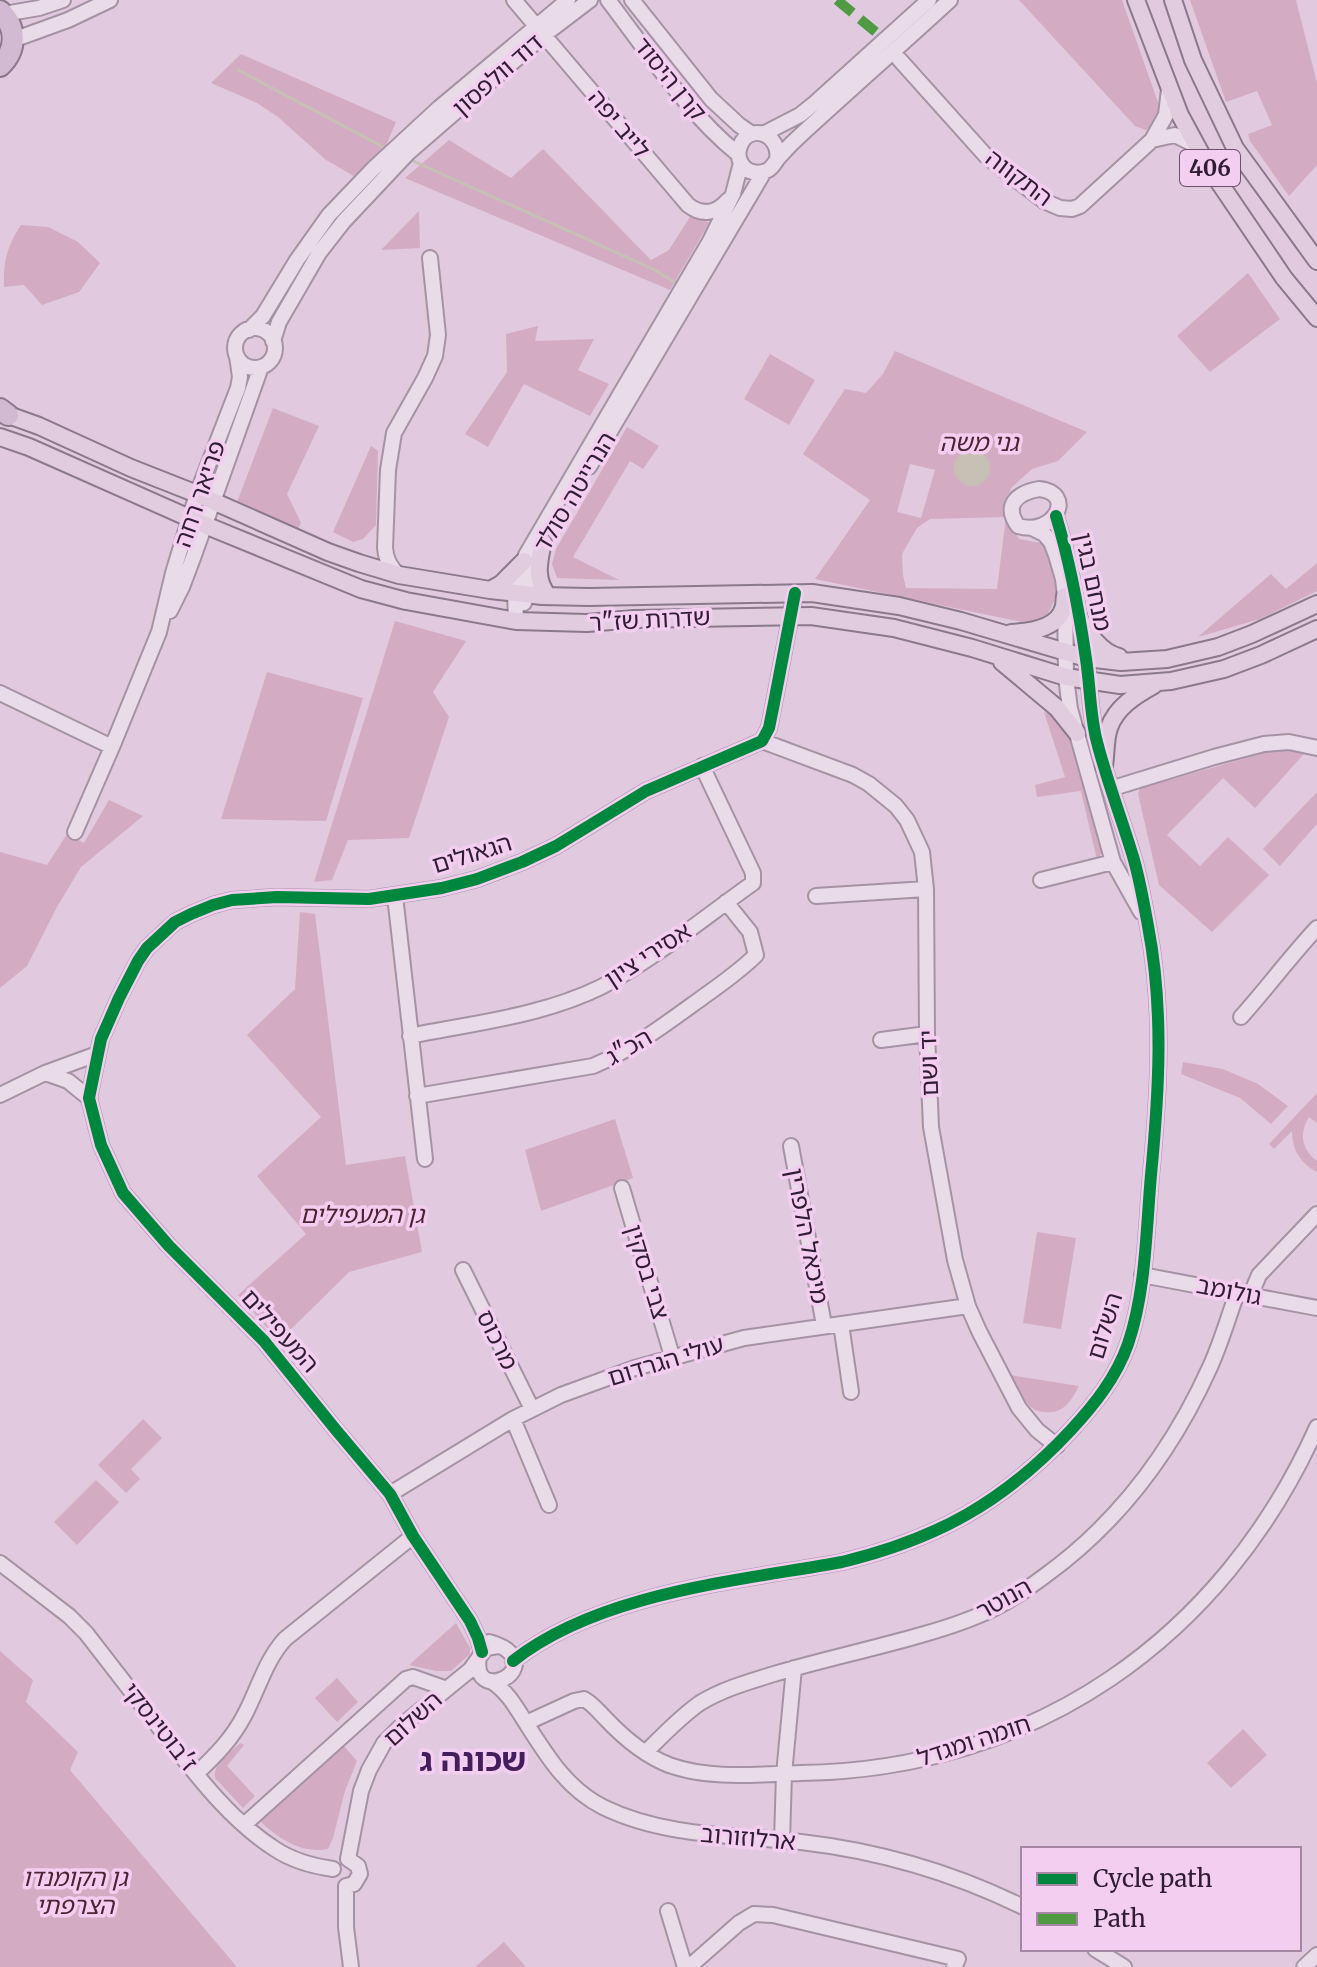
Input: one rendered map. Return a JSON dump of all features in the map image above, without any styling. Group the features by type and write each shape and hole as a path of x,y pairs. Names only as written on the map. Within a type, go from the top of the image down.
{"highway":[{"path":"0,66 10,54 13,40 10,23 2,12"}],"main road":[{"name":"406","path":"1136,0 1180,115 1206,163 1284,278 1317,318"},
{"name":"406","path":"1173,0 1193,60 1235,148 1316,259"},
{"name":"שדרות שז\"ר","path":"3,412 328,552 399,575 490,590 589,597 812,593 899,606 1086,658 1121,662 1167,659 1218,647 1317,604"},
{"name":"שדרות שז\"ר","path":"0,437 361,589 406,601 516,621 587,623 634,619 811,616 894,628 1066,677 1120,685 1160,682 1224,669 1317,629"},
{"path":"543,542 537,572 548,596"},
{"path":"490,590 501,584 524,561"},
{"path":"1000,633 1039,630 1059,616 1065,596"},
{"path":"1079,617 1093,640 1115,657 1149,661"},
{"path":"991,654 1057,708 1077,733"},
{"path":"1104,766 1109,728 1117,712 1136,695 1160,682"}],"street":[{"path":"2,12 39,8 63,0"},
{"path":"13,40 68,20 110,0"},
{"name":"לייב יפה","path":"514,0 688,205 701,213 709,213 723,206 733,194"},
{"name":"דוד וולפסון","path":"404,148 540,31 568,0"},
{"name":"דוד וולפסון","path":"540,31 590,0"},
{"name":"קרן היסוד","path":"608,0 695,112 740,158"},
{"name":"קרן היסוד","path":"632,0 711,99 739,125 757,134"},
{"path":"929,0 800,115 743,140 740,158 751,172 764,172 774,165 805,131 950,0"},
{"name":"התקווה","path":"899,59 986,156 1044,201 1060,208 1080,206 1152,140 1166,115 1169,89"},
{"path":"757,134 776,143 777,159"},
{"path":"1152,140 1175,135 1197,146"},
{"path":"249,330 265,331 275,347 271,359 261,367 242,364 235,346 240,335 263,316 329,215 404,148"},
{"path":"273,341 279,322 319,253 404,148"},
{"name":"הנרייטה סולד","path":"516,621 526,555 710,241 733,194 740,158"},
{"name":"הנרייטה סולד","path":"521,593 543,542 764,172"},
{"path":"399,575 387,560 385,548 388,470 394,433 435,356 438,335 430,258"},
{"name":"פריאר רחה","path":"75,832 159,632 173,573 198,522 238,388 237,356"},
{"name":"פריאר רחה","path":"205,498 261,367"},
{"path":"1043,489 1054,495 1058,504 1056,516 1032,528 1018,526 1011,510 1017,497 1027,491 1043,489"},
{"name":"מנחם בגין","path":"1056,516 1070,563 1086,658"},
{"name":"מנחם בגין","path":"1032,528 1051,542 1060,567 1065,596 1066,652"},
{"path":"359,563 377,559 385,548"},
{"path":"762,741 769,728 795,593"},
{"name":"השלום","path":"1066,652 1070,709 1113,862 1149,927"},
{"name":"השלום","path":"500,1647 522,1647 642,1600 842,1562 916,1540 959,1520 999,1495 1057,1446 1098,1398 1121,1359 1134,1323 1142,1275 1157,1118 1158,1001 1149,927 1134,861 1110,789 1091,712 1086,658"},
{"path":"0,693 112,747"},
{"name":"הגאולים","path":"97,1054 110,1016 138,961 161,933 191,914 232,900 277,897 369,899 442,888 477,879 556,846 646,791 762,741"},
{"name":"יד ושם","path":"762,741 869,784 907,820 915,835 922,852 926,889 931,1127 955,1260 968,1306 1019,1408 1037,1430 1057,1446"},
{"path":"1110,789 1264,744 1289,742 1317,748"},
{"name":"אסירי ציון","path":"410,1036 553,1006 600,987 649,957 753,883 753,873 702,766"},
{"path":"1041,880 1113,862"},
{"path":"816,896 926,889"},
{"path":"395,896 425,1159"},
{"name":"הכ\"ג","path":"417,1096 593,1066 645,1039 756,955 750,932 726,902"},
{"path":"1241,1017 1317,928"},
{"path":"881,1040 927,1034"},
{"path":"0,1095 45,1073 97,1054"},
{"name":"המעפילים","path":"97,1054 89,1098 101,1145 123,1193 169,1246 264,1341 390,1494 413,1536 474,1628 486,1641 500,1647"},
{"path":"45,1073 68,1081 89,1098"},
{"name":"מיכאל הלפרין","path":"791,1146 824,1325"},
{"name":"צבי בסקין","path":"622,1188 672,1356"},
{"path":"1253,1296 1259,1275 1317,1214"},
{"name":"מרכוס","path":"463,1270 532,1409"},
{"name":"גולומב","path":"1142,1275 1317,1308"},
{"name":"הנוטר","path":"646,1752 701,1703 726,1689 956,1624 997,1607 1065,1561 1127,1502 1169,1444 1211,1366 1237,1293"},
{"name":"עולי הגרדום","path":"390,1494 532,1409 635,1368 744,1338 968,1306"},
{"path":"841,1324 851,1392"},
{"path":"513,1419 549,1505"},
{"name":"חומה ומגדל","path":"526,1723 584,1699 592,1703 614,1727 667,1764 708,1774 784,1774 868,1770 951,1753 1034,1723 1090,1693 1148,1652 1203,1599 1261,1528 1317,1427"},
{"path":"196,1774 237,1729 270,1659 285,1639 413,1536"},
{"name":"ז'בוטינסקי","path":"0,1563 86,1633 221,1802 266,1842 292,1858 308,1865 333,1869"},
{"name":"המעפילים","path":"474,1628 480,1655"},
{"name":"השלום","path":"512,1667 549,1638"},
{"path":"500,1647 508,1651 512,1667 502,1681 488,1680 479,1671 480,1655 486,1648 500,1647"},
{"name":"השלום","path":"348,1859 361,1791 384,1743 475,1665 480,1655"},
{"name":"ארלוזורוב","path":"512,1667 508,1687 515,1705"},
{"path":"782,1841 784,1774 794,1668"},
{"path":"245,1824 406,1679 413,1677 447,1689"},
{"name":"השלום","path":"361,1791 382,1760 406,1734 471,1681 476,1678 488,1680"},
{"name":"ארלוזורוב","path":"488,1680 515,1705 563,1777 602,1807 643,1823 683,1831 841,1848 901,1860 975,1885 1021,1906"},
{"path":"348,1859 355,1862 360,1874 354,1884 346,1886 335,1881 333,1869 340,1860 348,1859"},
{"path":"346,1886 346,1927 351,1967"},
{"path":"668,1911 687,1967 754,1914 773,1915 958,1959 954,1967"},
{"path":"1098,1951 1124,1967"},
{"path":"1304,1967 1317,1955"}],"green space":[{"path":"1019,0 1122,0 1161,111 1158,121 1146,130 1135,126"},
{"path":"1190,0 1296,0 1317,83 1317,165 1289,196 1250,141 1248,134 1272,125 1257,91 1226,102"},
{"path":"241,54 396,122 385,148 354,176 326,160 278,117 257,103 211,83"},
{"path":"449,140 511,178 543,149 651,260 669,250 693,212 709,223 670,290 405,178"},
{"path":"419,211 420,248 381,250"},
{"path":"21,225 48,227 78,242 100,263 79,292 42,305 24,285 4,287 7,254"},
{"path":"1248,273 1280,319 1210,372 1177,336"},
{"path":"538,326 535,341 594,339 578,370 609,384 590,416 524,384 488,447 465,434 507,372 506,334"},
{"name":"גני משה","path":"895,351 1087,432 1058,461 1032,469 1011,488 1005,512 1019,539 1041,543 1052,562 1057,589 1045,618 1022,622 815,579 870,500 803,454 845,389 866,393 883,374","holes":["910,464 935,470 921,518 897,512","1006,517 997,589 906,588 902,554 917,528 930,519"]},
{"path":"770,354 815,380 789,425 744,399"},
{"path":"273,408 319,426 287,494 301,523 298,529 237,502"},
{"path":"627,427 659,446 643,469 630,461 573,557 619,580 557,578 552,564 556,549"},
{"path":"371,446 378,451 376,525 363,539 353,542 333,532"},
{"path":"1317,563 1317,591 1260,619 1198,637 1271,574 1286,589"},
{"path":"395,621 466,641 433,692 449,717 409,838 348,840 332,880 314,882"},
{"path":"267,672 363,698 326,821 221,819"},
{"path":"1044,712 1059,718 1066,725 1103,851 1097,860 1081,791 1037,797 1035,785 1065,777"},
{"path":"1288,749 1305,753 1255,808 1223,778 1167,835 1200,866 1228,837 1269,875 1212,932 1159,885 1138,794 1140,788"},
{"path":"1317,792 1317,824 1280,866 1263,849"},
{"path":"109,800 143,816 81,867 27,966 0,988 0,852 47,865 67,834 84,843"},
{"name":"גן המעפילים","path":"300,912 315,914 346,1165 405,1156 422,1252 349,1272 279,1341 238,1295 306,1234 257,1176 321,1117 247,1035 295,989"},
{"path":"1183,1062 1223,1069 1258,1084 1288,1106 1271,1124 1240,1098 1181,1074"},
{"path":"1317,1093 1317,1123 1309,1117 1303,1140 1317,1161 1317,1172 1298,1155 1292,1131 1274,1149 1269,1144"},
{"path":"615,1119 633,1178 541,1211 525,1150"},
{"path":"1037,1232 1076,1238 1061,1329 1023,1323"},
{"path":"1010,1375 1079,1386 1062,1409 1042,1412 1029,1405"},
{"path":"143,1419 162,1438 131,1469 140,1479 126,1493 98,1465"},
{"path":"96,1480 119,1502 77,1545 54,1522"},
{"path":"456,1623 470,1648 470,1654 451,1671 409,1665"},
{"name":"גן הקומנדו הצרפתי","path":"0,1651 33,1680 26,1702 78,1752 70,1770 237,1967 0,1967"},
{"path":"337,1678 358,1702 337,1722 315,1698"},
{"path":"1243,1729 1267,1755 1231,1788 1207,1763"},
{"path":"241,1743 244,1745 227,1766 255,1796 243,1808 215,1778 219,1763"},
{"path":"343,1745 357,1761 328,1849 309,1849 292,1844 261,1822 264,1816"},
{"path":"504,1942 526,1967 475,1967"}],"shaded area":[{"path":"972,450 985,455 990,468 985,481 972,486 959,481 954,468 959,455"}],"waterway":[{"path":"238,70 389,150"},
{"path":"411,160 655,270 676,283"}],"marked path":[{"path":"837,0 877,33"}],"cycle path":[{"path":"513,1661 548,1638 627,1605 714,1584 842,1562 876,1553 939,1529 994,1497 1046,1455 1096,1401 1123,1356 1134,1324 1144,1261 1158,1082 1156,988 1138,876 1096,738 1077,605 1056,516"},
{"path":"482,1652 470,1621 413,1536 390,1494 264,1341 169,1246 123,1193 101,1145 89,1098 101,1039 119,998 147,948 175,922 191,914 232,900 277,897 369,899 442,888 477,879 556,846 646,791 762,741 769,728 795,593"}],"district":[{"name":"שכונה ג","path":"473,1760"}]}
